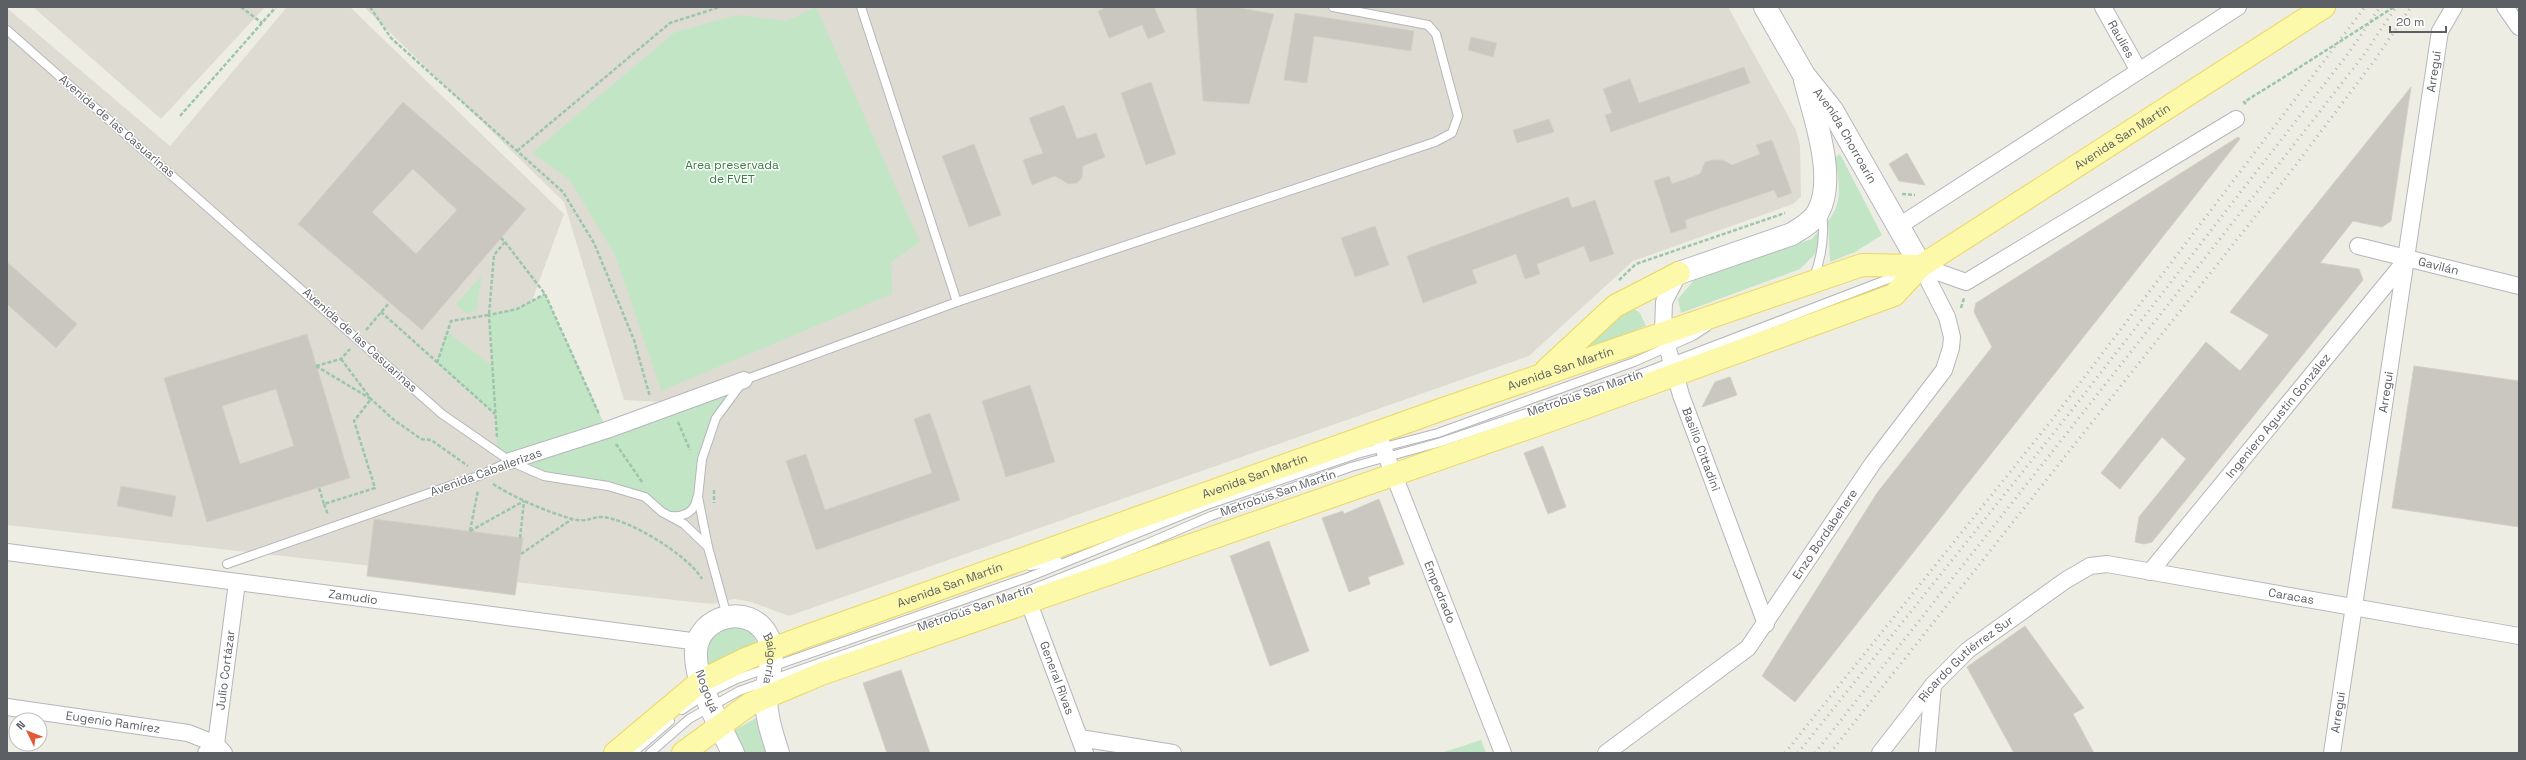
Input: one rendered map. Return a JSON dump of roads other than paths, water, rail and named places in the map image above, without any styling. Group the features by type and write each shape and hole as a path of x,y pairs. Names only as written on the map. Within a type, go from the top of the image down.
{"main road":[{"name":"Avenida Chorroarín","path":"1765,7 1804,75 1832,110 1921,266"},
{"name":"Avenida San Martín","path":"615,753 710,701 966,578 1385,452 1670,354 1894,295 1921,266 2324,7"},
{"path":"1539,376 1615,306 1679,273 1792,234 1807,224 1817,214 1822,204 1825,172 1823,154 1804,75"},
{"name":"Avenida San Martín","path":"683,753 710,701 736,663 769,673 821,674 1022,599 1385,452 1539,376 1670,354 1729,311 1862,265 1921,266"},
{"path":"699,642 725,608"},
{"name":"Baigorria","path":"725,608 757,622 768,636 769,724 778,753"},
{"name":"Nogoyá","path":"699,642 696,650 697,668 733,753"}],"street":[{"name":"Raulíes","path":"2103,7 2139,71"},
{"path":"1899,226 2238,7"},
{"name":"Arregui","path":"2332,753 2440,31 2454,7"},
{"path":"2505,7 2519,27"},
{"name":"Avenida San Martín","path":"1921,266 1966,282 2236,119"},
{"name":"Gavilán","path":"2358,246 2406,260 2519,286"},
{"name":"Ingeniero Agustín González","path":"2150,572 2406,260"},
{"name":"Enzo Bordabehere","path":"1606,753 1748,648 1766,624 1873,463 1944,370 1952,348 1952,337 1947,317 1921,266"},
{"name":"Basilio Cittadini","path":"1679,273 1664,302 1670,354 1766,624"},
{"name":"Avenida Caballerizas","path":"510,461 607,430 744,380"},
{"name":"Empedrado","path":"1385,452 1503,753"},
{"name":"Zamudio","path":"7,552 699,642"},
{"name":"Caracas","path":"2066,580 2090,566 2107,564 2519,636"},
{"name":"Ricardo Gutiérrez Sur","path":"1880,753 1933,685 1968,650 2066,580"},
{"name":"Julio Cortázar","path":"215,750 238,582"},
{"name":"General Rivas","path":"1022,599 1085,753"},
{"path":"1927,753 1933,685"},
{"name":"Eugenio Ramírez","path":"7,707 188,733 215,750"},
{"path":"1080,738 1173,753"}],"lane":[{"path":"861,7 957,302"},
{"path":"725,608 700,515 698,497 699,473 707,440 716,418 744,380 957,302 1420,147 1452,133 1458,116 1436,34 1428,25 1333,7"},
{"name":"Avenida de las Casuarinas","path":"7,30 359,338 442,414 510,461 544,476 608,486 645,497 670,516 684,524 708,547"},
{"path":"1812,282 1821,257 1824,231 1822,204"},
{"name":"Metrobús San Martín","path":"769,673 1029,577 1207,505 1357,454 1385,452 1634,362 1670,354"},
{"name":"Avenida Caballerizas","path":"227,564 481,475 510,461"},
{"path":"670,516 678,516 689,512 698,497"},
{"name":"Metrobús San Martín","path":"966,578 1074,558"},
{"name":"Metrobús San Martín","path":"769,673 984,606"},
{"path":"633,753 685,708 710,701"},
{"path":"650,753 710,701"}],"railway":[{"path":"1785,753 2055,416 2365,7"},
{"path":"1798,753 2068,415 2350,51 2380,7"},
{"path":"1815,753 2363,56 2396,7"},
{"path":"1830,753 2292,170 2374,61 2411,7"}],"park label":[{"name":"Area preservada de FVET","path":"732,172"}]}
